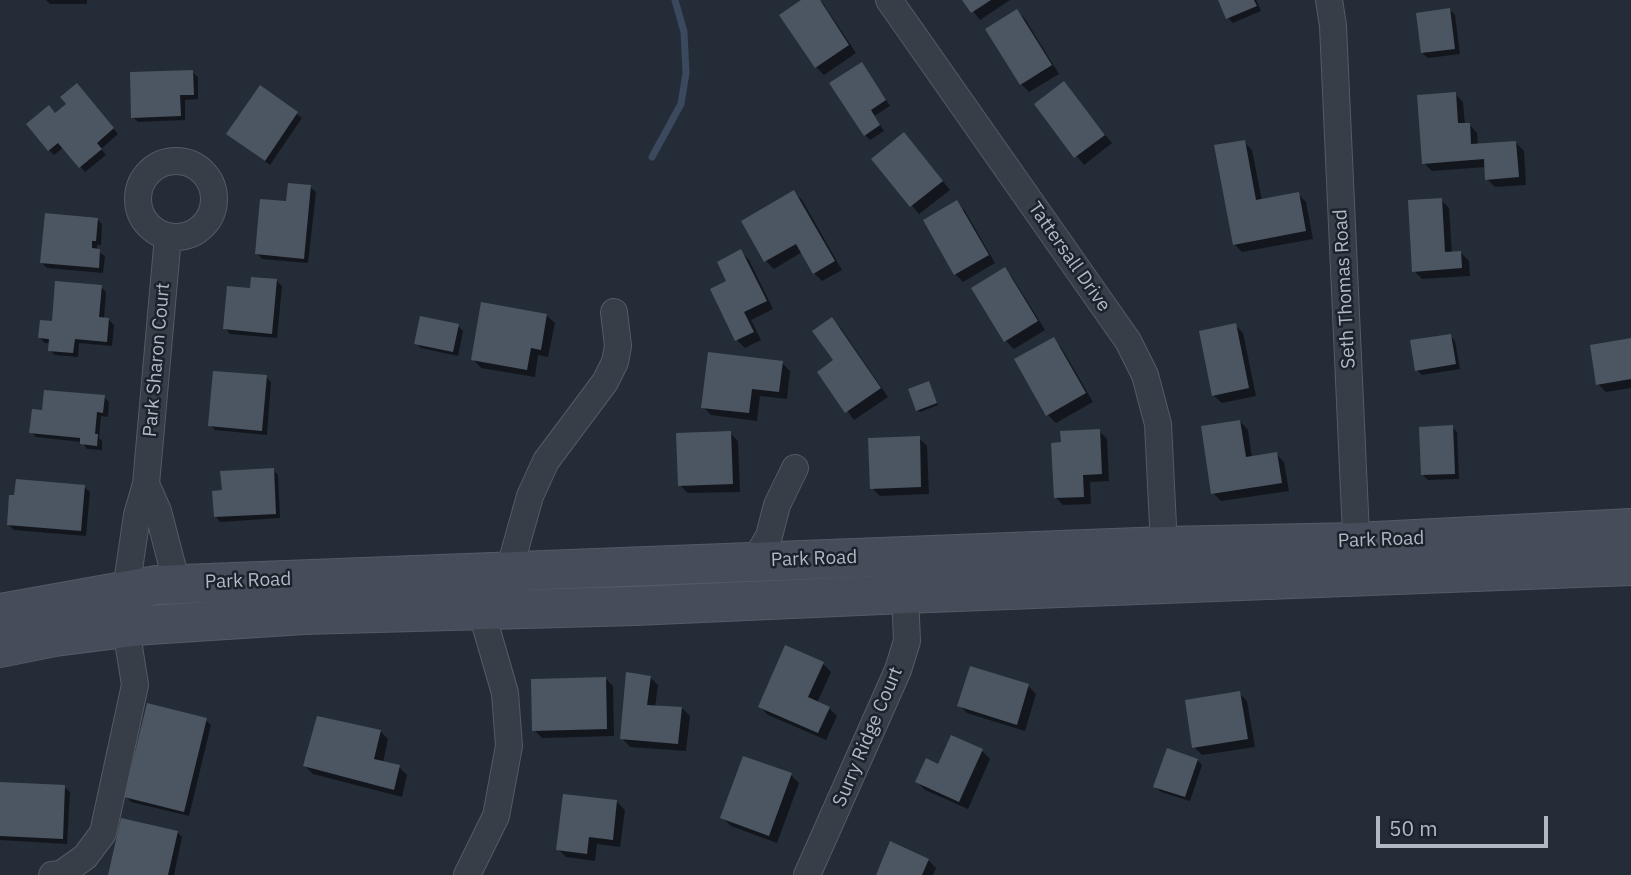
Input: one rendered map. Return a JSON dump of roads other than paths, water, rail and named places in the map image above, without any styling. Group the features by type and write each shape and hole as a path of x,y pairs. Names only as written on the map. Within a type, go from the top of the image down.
{"main road":[{"name":"Park Road","path":"0,648 55,637 126,628 304,615 648,606 905,594 1357,560 1631,528"},
{"name":"Park Road","path":"0,613 127,590 177,584 1164,546 1357,560 1631,566"}],"street":[{"name":"Tattersall Drive","path":"889,0 1128,341 1146,375 1158,424 1164,546"},
{"name":"Seth Thomas Road","path":"1329,0 1334,40 1357,560"},
{"name":"Park Sharon Court","path":"127,590 137,515 146,484 168,236"},
{"path":"509,571 530,496 546,461 605,382 615,362 618,346 614,312"},
{"path":"754,562 769,536 776,505 795,468"},
{"name":"Park Sharon Court","path":"146,484 158,511 177,584"},
{"name":"Surry Ridge Court","path":"807,875 898,670 907,641 905,594"},
{"path":"467,875 496,816 509,746 505,693 481,610"},
{"path":"52,875 61,874 85,858 103,833 135,685 126,628"}],"waterway":[{"path":"652,157 681,104 686,73 684,32 675,0"}]}
